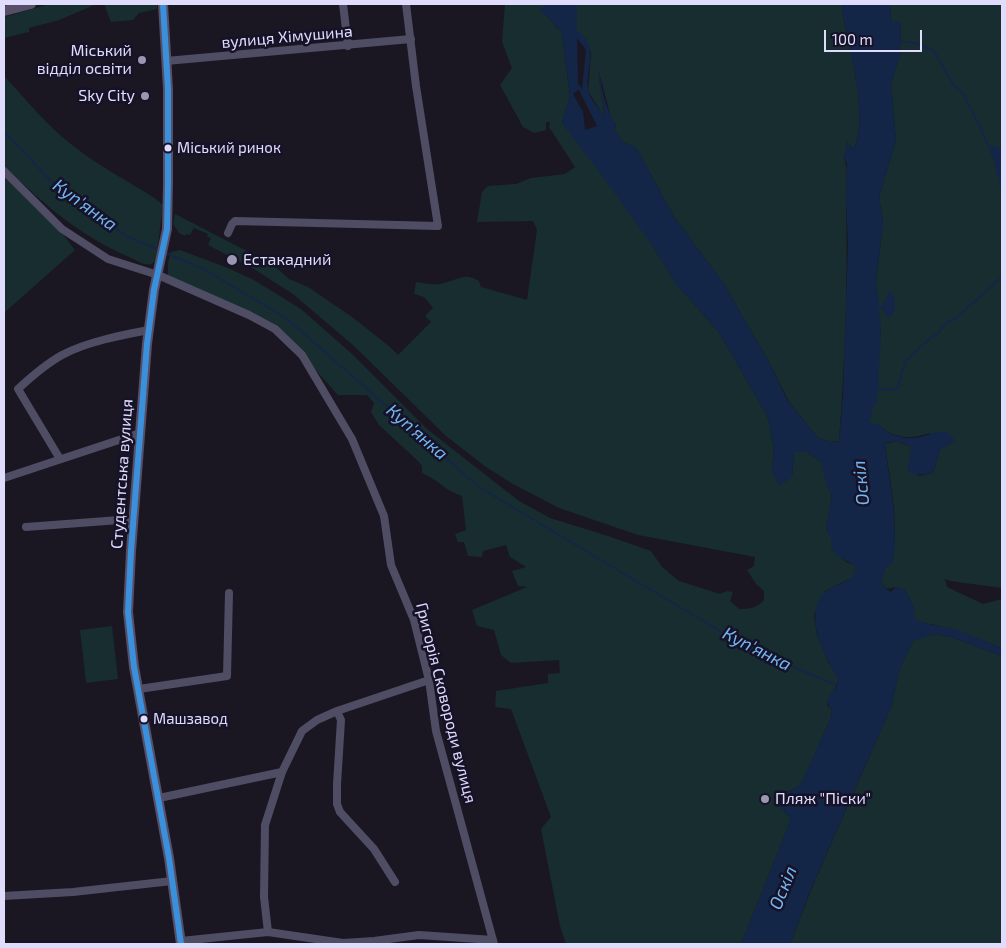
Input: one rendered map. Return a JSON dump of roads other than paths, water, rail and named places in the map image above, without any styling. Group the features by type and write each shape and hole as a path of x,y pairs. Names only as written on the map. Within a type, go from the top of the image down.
{"main road":[{"path":"4,11 31,4"},
{"name":"Студентська вулиця","path":"163,4 168,184 166,229 149,330 133,519 128,612 181,943"}],"street":[{"path":"343,4 348,46"},
{"path":"228,233 235,221 438,226 416,86 406,4"},
{"name":"вулиця Хімушина","path":"166,61 411,39"},
{"name":"Григорія Сковороди вулиця","path":"4,171 62,229 108,259 158,275 249,315 274,329 302,355 352,439 384,516 391,565 414,620 429,680 436,731 494,942"},
{"path":"60,459 18,388 40,369 64,354 97,342 149,330"},
{"path":"4,478 140,433"},
{"path":"26,527 133,519"},
{"path":"139,689 227,676 229,593"},
{"path":"268,932 264,897 265,825 282,772 302,731 316,720 338,711 429,680"},
{"path":"338,711 340,720 337,804 340,812 374,849 395,882"},
{"path":"159,798 282,772"},
{"path":"4,896 72,892 172,881"},
{"path":"181,943 268,932 343,943 374,942 419,935 494,942"}],"water":[{"name":"Оскіл","path":"548,4 577,4 577,31 584,37 590,50 588,90 590,97 605,116 598,65 606,103 616,125 614,129 622,141 637,149 674,217 724,284 770,364 787,400 818,438 830,442 839,441 843,395 848,244 847,164 843,156 846,152 847,142 854,149 858,135 859,119 859,101 842,10 843,4 890,4 891,22 901,23 900,54 891,84 896,140 879,197 883,221 876,283 879,307 881,307 890,291 894,296 895,305 893,315 887,318 885,311 879,308 881,334 877,401 872,409 872,416 869,421 873,424 878,424 885,431 899,437 914,438 944,432 949,433 955,441 940,450 933,473 917,475 908,472 911,447 898,442 885,444 895,534 892,564 885,568 881,582 891,592 896,587 905,590 914,607 914,618 928,624 955,629 1002,648 1002,656 951,637 934,634 913,641 900,668 891,707 810,891 790,944 741,944 789,824 789,817 777,804 777,798 779,794 792,790 801,784 830,720 832,710 828,703 829,697 838,686 836,676 821,646 816,630 815,614 817,606 824,593 849,579 856,570 854,565 836,555 831,547 831,538 826,528 832,496 827,486 821,462 807,452 794,452 792,477 779,486 772,471 774,447 767,415 718,331 677,285 652,245 562,123 570,96 561,28 557,29 551,20 539,10","holes":["577,38 586,50 582,89 578,84","579,90 597,126 585,130 583,112 573,94"]},
{"path":"989,145 1002,149 1002,192 989,150"}],"waterway":[{"path":"900,41 919,44 934,51 955,87 962,92 990,147"},
{"name":"Куп'янка","path":"4,131 49,179 128,237 159,250"},
{"name":"Куп'янка","path":"166,253 205,270 286,318 479,487 750,649 839,686"},
{"path":"878,389 897,389 905,362 948,322 956,318 1002,277"}],"place":[{"name":"Міський відділ освіти","path":"142,60"},
{"name":"Sky City","path":"145,96"},
{"name":"Міський ринок","path":"168,148"},
{"name":"Естакадний","path":"232,260"},
{"name":"Машзавод","path":"144,719"},
{"name":"Пляж \"Піски\"","path":"765,799"}]}
